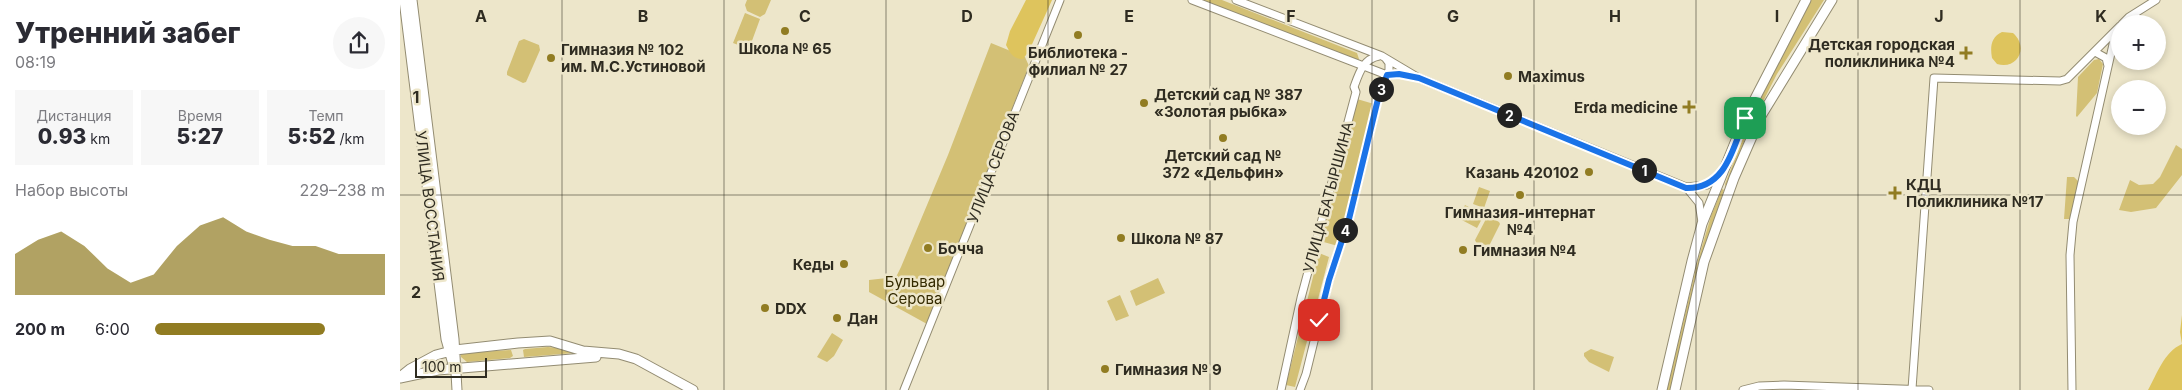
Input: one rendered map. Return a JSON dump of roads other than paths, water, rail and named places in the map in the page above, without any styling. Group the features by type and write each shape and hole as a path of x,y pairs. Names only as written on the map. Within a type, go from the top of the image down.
{"main road":[{"name":"УЛИЦА ВОССТАНИЯ","path":"404,0 452,351"},
{"name":"УЛИЦА ВОССТАНИЯ","path":"412,0 457,390"},
{"path":"1662,390 1702,224 1745,118 1806,0"},
{"path":"1674,390 1704,262 1734,178 1761,116 1832,0"},
{"path":"400,377 410,368 436,355 452,351 518,343 560,342 583,351 628,356 646,363 692,390"},
{"path":"400,377 538,360 628,356"}],"street":[{"name":"УЛИЦА СЕРОВА","path":"904,390 1060,0"},
{"path":"1192,0 1387,75 1399,74 1419,78"},
{"path":"1236,0 1383,57 1419,78 1686,188 1699,203 1702,224"},
{"path":"2132,15 2156,0"},
{"path":"1912,389 1934,78 2060,81 2072,76 2111,35"},
{"path":"2094,52 2106,58 2108,66"},
{"path":"2072,390 2070,256 2073,222 2111,55"},
{"path":"1364,65 1374,57 1383,57"},
{"path":"1383,57 1390,66 1387,75"},
{"name":"УЛИЦА БАТЫРШИНА","path":"1281,390 1301,298 1356,92 1354,87 1360,69 1364,65"},
{"name":"УЛИЦА БАТЫРШИНА","path":"1300,390 1306,374 1329,280 1349,219 1378,99 1387,75"},
{"path":"1686,188 1707,185 1722,173"},
{"path":"1743,390 1776,385 1929,390"}],"place":[{"name":"Школа № 65","path":"785,31"},
{"name":"Библиотека - филиал № 27","path":"1078,35"},
{"name":"Детская городская поликлиника №4","path":"1966,53"},
{"name":"Гимназия № 102 им. М.С.Устиновой","path":"551,58"},
{"name":"Maximus","path":"1508,76"},
{"name":"Детский сад № 387 «Золотая рыбка»","path":"1144,103"},
{"name":"Erda medicine","path":"1689,107"},
{"name":"Детский сад № 372 «Дельфин»","path":"1223,138"},
{"name":"Казань 420102","path":"1589,172"},
{"name":"КДЦ Поликлиника №17","path":"1895,193"},
{"name":"Гимназия-интернат №4","path":"1520,195"},
{"name":"Школа № 87","path":"1121,238"},
{"name":"Бочча","path":"928,248"},
{"name":"Гимназия №4","path":"1463,250"},
{"name":"Кеды","path":"844,264"},
{"name":"DDX","path":"765,308"},
{"name":"Дан","path":"837,318"},
{"name":"Гимназия № 9","path":"1105,369"}],"park label":[{"name":"Бульвар Серова","path":"915,290"}]}
